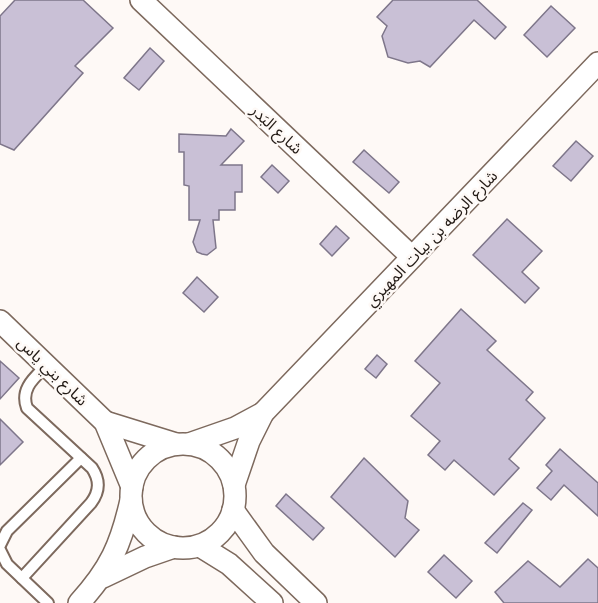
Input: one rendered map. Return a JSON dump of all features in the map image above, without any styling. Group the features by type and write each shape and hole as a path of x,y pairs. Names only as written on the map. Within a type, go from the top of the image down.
{"street":[{"name":"شارع البَدر","path":"141,0 412,257"},
{"name":"شارع الرضه بن بيات المهيري","path":"234,485 249,441 263,413 598,63"},
{"name":"شارع بني ياس","path":"0,321 105,422 131,494"},
{"name":"شارع الرضه بن بيات المهيري","path":"182,444 227,432 263,413"},
{"name":"شارع بني ياس","path":"105,422 182,444"},
{"path":"79,603 103,577 123,532 131,494 142,463 152,454 182,444 201,447 218,458 230,473 234,485 233,510 221,532 200,546 174,547 145,557 103,577"},
{"path":"131,494 134,514 150,536 174,547"},
{"path":"233,510 264,553 316,603"},
{"path":"200,546 229,564 272,603"}],"lane":[{"path":"22,578 96,496 98,489 96,474 27,408 24,395 26,388 46,366"},
{"path":"0,545 7,531 81,458"},
{"path":"0,550 3,559 48,603"}],"building":[{"path":"15,0 83,0 113,28 75,66 83,73 14,150 0,144 0,16"},
{"path":"393,0 477,0 506,27 495,39 474,20 430,67 420,61 408,63 388,57 382,36 387,26 377,17"},
{"path":"551,6 575,28 547,57 524,35"},
{"path":"150,48 164,61 139,90 124,78"},
{"path":"231,129 244,141 221,165 242,165 242,192 235,192 235,210 219,210 219,220 213,220 216,248 207,255 202,254 197,252 193,242 200,220 189,220 189,186 184,185 184,152 179,152 179,134 226,136"},
{"path":"576,141 593,156 571,181 553,166"},
{"path":"364,150 399,182 389,193 353,162"},
{"path":"272,165 289,181 278,193 261,177"},
{"path":"507,219 542,251 522,272 539,288 525,303 473,255"},
{"path":"336,226 349,238 332,256 320,244"},
{"path":"197,277 218,297 204,312 183,293"},
{"path":"461,309 496,341 487,350 533,392 526,400 545,418 509,459 519,468 494,495 454,460 445,470 428,455 440,441 411,416 440,383 415,361"},
{"path":"377,355 387,364 376,378 365,369"},
{"path":"0,361 19,378 0,399"},
{"path":"0,419 23,442 0,465"},
{"path":"560,449 598,483 598,516 564,485 551,500 537,488 552,471 546,465"},
{"path":"364,458 408,501 405,518 419,530 395,557 331,497"},
{"path":"286,494 324,528 313,540 276,506"},
{"path":"523,503 532,510 497,553 485,543"},
{"path":"444,555 472,581 456,598 428,572"},
{"path":"588,559 598,568 598,603 504,603 495,592 528,561 560,587"}]}
